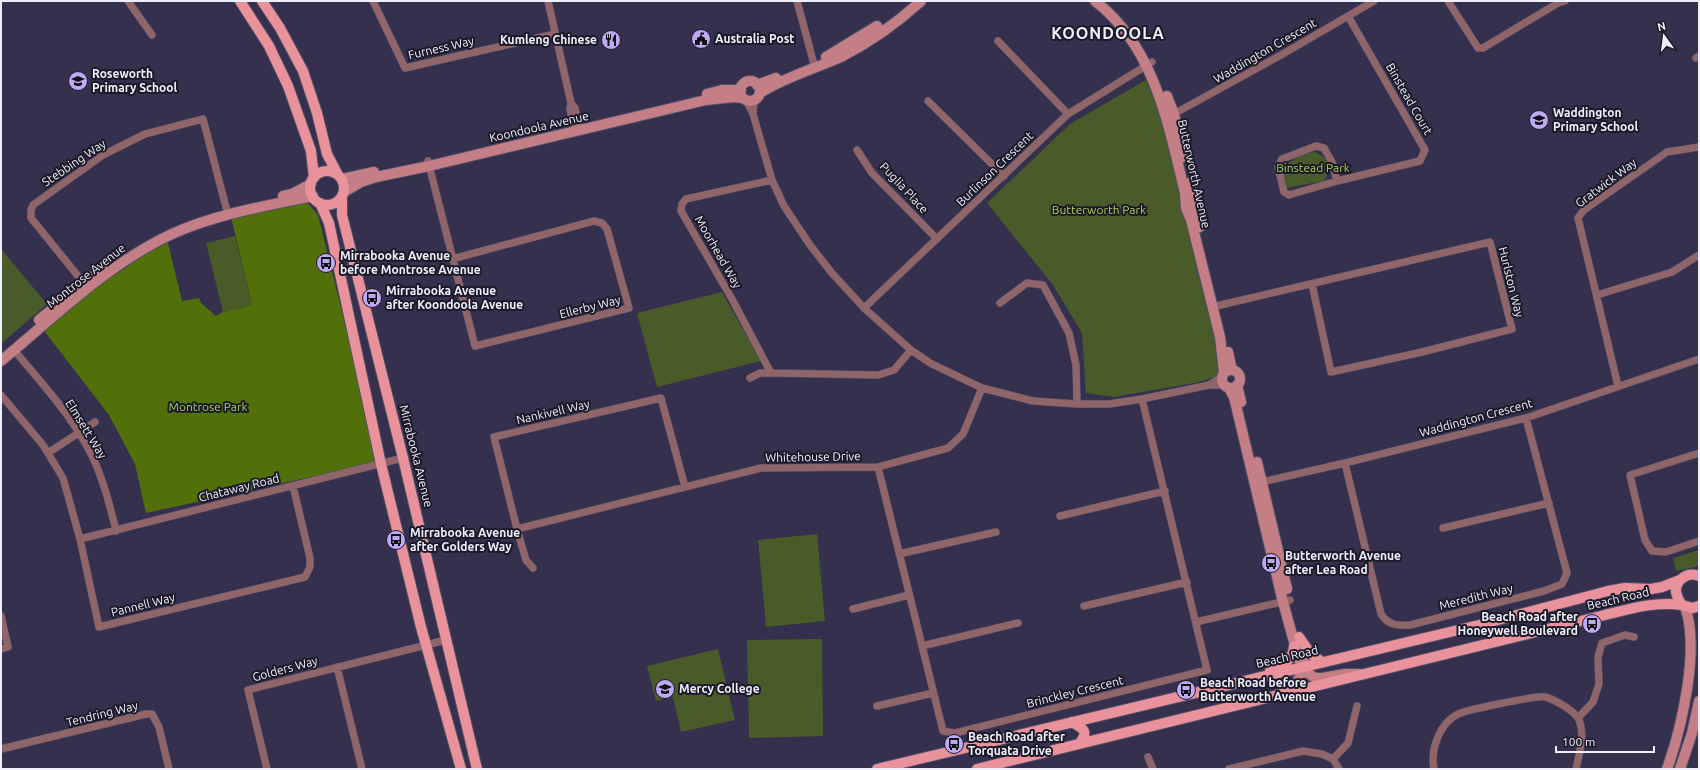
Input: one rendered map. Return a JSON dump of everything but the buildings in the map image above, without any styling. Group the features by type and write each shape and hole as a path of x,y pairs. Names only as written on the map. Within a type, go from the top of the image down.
{"main road":[{"path":"240,1 269,46 288,86 311,151 313,196 320,203 329,223 381,464 426,645 461,769"},
{"name":"Mirrabooka Avenue","path":"262,1 280,28 303,71 317,112 326,154 340,177 344,188 342,215 403,458 477,768"},
{"path":"312,181 322,172 328,171 340,177"},
{"path":"320,203 330,204 339,200 343,194"},
{"name":"Beach Road","path":"877,769 1479,625 1625,588 1651,589 1662,587 1689,575 1699,576"},
{"path":"1680,580 1676,586 1676,591 1684,606"},
{"name":"Beach Road","path":"977,769 1648,605 1660,603 1693,608 1699,606"},
{"path":"1256,678 1281,665 1292,657 1297,641 1322,662"},
{"path":"1072,722 1083,729 1084,737 1080,743"}],"street":[{"path":"128,1 152,35"},
{"name":"Furness Way","path":"373,1 405,68 555,34"},
{"path":"548,1 571,103 575,108 577,128"},
{"path":"797,1 814,66"},
{"name":"Koondoola Avenue","path":"814,66 857,40 906,8 914,1"},
{"name":"Koondoola Avenue","path":"343,194 368,179 577,128 722,90 750,94 814,66 842,56 867,42 921,1"},
{"name":"Butterworth Avenue","path":"1095,1 1111,15 1131,38 1149,64"},
{"name":"Butterworth Avenue","path":"1105,1 1124,19 1149,64 1157,88 1170,116 1185,193 1186,208 1191,220 1216,306 1221,346 1228,379 1258,483 1297,641 1299,660 1308,674 1315,678 1345,674 1361,674"},
{"name":"Waddington Crescent","path":"1170,116 1281,55 1374,1"},
{"path":"1448,1 1478,48 1483,48 1558,3 1565,1"},
{"name":"Binstead Court","path":"1337,181 1332,162 1324,148 1316,146 1282,159 1278,166 1284,192 1289,195 1337,181 1420,161 1425,150 1348,16"},
{"path":"998,41 1068,114"},
{"name":"Burlinson Crescent","path":"864,308 1068,114 1149,64"},
{"path":"750,94 753,114 772,180 784,206 810,246 831,272 864,308 911,350 955,376 982,388 1033,401 1076,404 1109,404 1142,399 1209,385 1228,379"},
{"path":"928,101 1004,176"},
{"name":"Stebbing Way","path":"86,286 31,218 31,210 33,205 103,155 145,134 203,119 227,212"},
{"name":"Gratwick Way","path":"1618,386 1578,218 1584,210 1667,152 1699,147"},
{"name":"Puglia Place","path":"857,150 872,173 937,239"},
{"name":"Koondoola Avenue","path":"340,177 429,164"},
{"name":"Ellerby Way","path":"429,164 452,259 475,346 629,308 608,229 602,222 594,221 452,259"},
{"name":"Moorhead Way","path":"772,180 686,199 682,204 681,211 732,298 772,373"},
{"name":"Montrose Avenue","path":"1,352 86,286 151,245 173,234 227,212 292,194 312,181"},
{"name":"Montrose Avenue","path":"227,212 313,196"},
{"name":"Hurlston Way","path":"1216,306 1490,242 1512,329 1422,352 1330,372 1312,284"},
{"path":"1597,295 1672,272 1699,255"},
{"path":"1000,303 1027,283 1043,285 1069,333 1076,365 1076,404"},
{"name":"Montrose Avenue","path":"1,361 86,286"},
{"name":"Elmsett Way","path":"14,350 62,409 78,433 96,466 110,507 116,531"},
{"path":"750,378 760,373 878,375 894,370 911,350"},
{"name":"Waddington Crescent","path":"1258,483 1526,418 1699,359"},
{"name":"Whitehouse Drive","path":"517,528 761,468 878,467 948,448 963,434 982,388"},
{"name":"Pannell Way","path":"1,394 43,445 63,478 80,539 100,627 304,576 310,567 310,558 292,486"},
{"name":"Nankivell Way","path":"533,568 526,560 494,437 661,398 685,487"},
{"name":"Brinckley Crescent","path":"878,467 943,731 955,733 1207,670 1142,399"},
{"name":"Meredith Way","path":"1345,463 1381,614 1393,625 1410,625 1544,591 1562,584 1568,573 1526,418"},
{"path":"48,453 95,422"},
{"path":"1699,453 1630,475 1645,540 1652,551 1666,552 1699,541"},
{"name":"Chataway Road","path":"80,539 403,458"},
{"path":"1060,516 1165,491"},
{"path":"1443,528 1548,503"},
{"path":"899,554 996,532"},
{"path":"1084,606 1186,582"},
{"path":"853,609 909,595"},
{"path":"1196,622 1286,601"},
{"path":"1667,769 1681,730 1694,672 1694,649 1690,616 1684,606"},
{"path":"1,616 8,647 1,649"},
{"path":"922,646 1018,622"},
{"path":"1578,718 1593,702 1600,684 1598,657 1602,643 1625,635 1634,637"},
{"name":"Golders Way","path":"268,769 248,690 446,640"},
{"name":"Golders Way","path":"337,667 362,769"},
{"path":"1282,694 1299,680 1304,667"},
{"path":"1688,700 1698,680"},
{"path":"877,706 933,693"},
{"path":"1434,769 1435,744 1445,725 1459,714 1522,699 1543,697 1558,702 1578,718 1582,738 1576,769"},
{"path":"1680,769 1692,733 1699,701"},
{"path":"1333,759 1348,743 1357,706"},
{"name":"Tendring Way","path":"1,749 146,714 152,714 159,726 169,769"},
{"path":"1229,769 1303,751 1322,754 1333,759 1339,769"},
{"path":"1148,757 1153,769"}],"green space":[{"name":"Butterworth Park","path":"1151,77 1225,375 1194,383 1114,397 1086,393 1082,333 1053,285 987,203 1070,124"},
{"name":"Binstead Park","path":"1315,152 1324,158 1328,164 1329,168 1324,181 1286,188 1283,168 1298,157"},
{"name":"Montrose Park","path":"305,200 318,215 379,462 146,513 135,464 109,415 42,328 100,285 167,239 182,301 199,298 201,303 216,316 223,312 252,305 231,217"},
{"path":"235,236 252,305 223,312 206,243"},
{"path":"1,249 47,304 2,343 1,342"},
{"path":"722,292 761,361 657,387 637,313"},
{"path":"817,534 825,621 766,627 758,540"},
{"path":"1699,550 1699,566 1676,571 1673,558"},
{"path":"822,639 823,736 749,738 747,640"},
{"path":"718,649 735,720 681,732 673,697 656,701 647,666"}],"place":[{"name":"Australia Post","path":"701,39"},
{"name":"Kumleng Chinese","path":"611,40"},
{"name":"Roseworth Primary School","path":"78,81"},
{"name":"Waddington Primary School","path":"1539,120"},
{"name":"Mirrabooka Avenue before Montrose Avenue","path":"326,263"},
{"name":"Mirrabooka Avenue after Koondoola Avenue","path":"372,298"},
{"name":"Mirrabooka Avenue after Golders Way","path":"396,540"},
{"name":"Butterworth Avenue after Lea Road","path":"1271,563"},
{"name":"Beach Road after Honeywell Boulevard","path":"1592,624"},
{"name":"Mercy College","path":"665,689"},
{"name":"Beach Road before Butterworth Avenue","path":"1186,690"},
{"name":"Beach Road after Torquata Drive","path":"954,744"}],"district":[{"name":"KOONDOOLA","path":"1108,33"}]}
